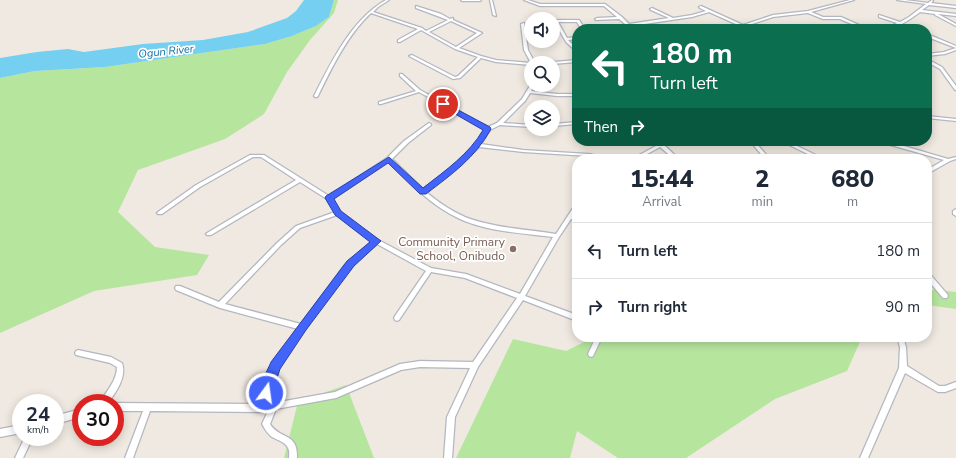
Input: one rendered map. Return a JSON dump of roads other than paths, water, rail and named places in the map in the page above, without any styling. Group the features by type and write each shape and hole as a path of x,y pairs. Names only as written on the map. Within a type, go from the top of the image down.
{"street":[{"path":"316,96 326,76 365,16 388,0"},
{"path":"462,0 480,0"},
{"path":"491,0 495,15"},
{"path":"525,0 540,5 605,5 627,24"},
{"path":"604,0 605,5"},
{"path":"749,24 773,16 808,12 853,0"},
{"path":"898,0 922,1 956,7"},
{"path":"880,16 900,23 921,11 934,0"},
{"path":"417,7 452,20 480,33 456,48"},
{"path":"701,7 738,24"},
{"path":"652,9 674,19"},
{"path":"636,24 674,19 708,11"},
{"path":"921,11 956,15"},
{"path":"370,12 426,32 456,48 480,57 496,61 524,63"},
{"path":"808,12 823,18 840,18 854,24"},
{"path":"934,13 956,25"},
{"path":"597,19 621,18"},
{"path":"426,32 452,20"},
{"path":"572,46 566,39 556,22 578,21 580,24"},
{"path":"523,24 526,50 529,56"},
{"path":"400,41 421,30"},
{"path":"932,37 956,48"},
{"path":"566,39 572,38"},
{"path":"932,55 945,53 956,48"},
{"path":"411,56 454,78 459,77 480,57"},
{"path":"560,63 572,62"},
{"path":"932,63 941,68 956,89"},
{"path":"401,75 419,91 488,129"},
{"path":"380,103 419,91"},
{"path":"423,192 454,168 478,145 488,129 499,124 524,100 530,92 572,95"},
{"path":"932,118 956,120"},
{"path":"560,124 572,123"},
{"path":"329,198 389,159 406,142 429,124"},
{"path":"499,124 524,126"},
{"path":"478,145 523,151 572,154"},
{"path":"644,154 659,146"},
{"path":"662,146 671,154"},
{"path":"756,146 764,154"},
{"path":"794,146 811,154"},
{"path":"899,146 927,154"},
{"path":"932,155 948,160"},
{"path":"160,213 198,186 252,156 262,156 329,198 338,213 376,241 430,270 466,276 572,316"},
{"path":"932,169 948,160 956,158"},
{"path":"389,159 423,192 440,206 469,220 557,236"},
{"path":"209,234 299,180"},
{"path":"220,305 279,244 298,227 338,213"},
{"path":"448,458 451,417 475,365 522,296 572,213"},
{"path":"263,408 272,373 302,327 350,263 376,241"},
{"path":"397,318 430,270"},
{"path":"932,281 945,296"},
{"path":"178,288 220,305 302,327"},
{"path":"591,354 597,342"},
{"path":"864,458 903,368 903,347 902,342"},
{"path":"78,353 111,360 120,365 121,370 117,382 110,394"},
{"path":"124,407 263,408 336,395 400,367 420,364 475,365"},
{"path":"903,368 938,389 945,390 956,385"},
{"path":"274,406 266,424 268,430 292,444 295,450 293,458"},
{"path":"129,458 148,407"},
{"path":"0,433 12,431"},
{"path":"20,458 25,446"}],"water":[{"name":"Ogun River","path":"304,0 334,0 329,17 316,26 292,36 265,44 105,67 35,71 0,78 0,58 68,49 84,52 143,44 203,40 248,32 287,18 296,11"}],"place":[{"name":"Community Primary School, Onibudo","path":"513,249"}]}
